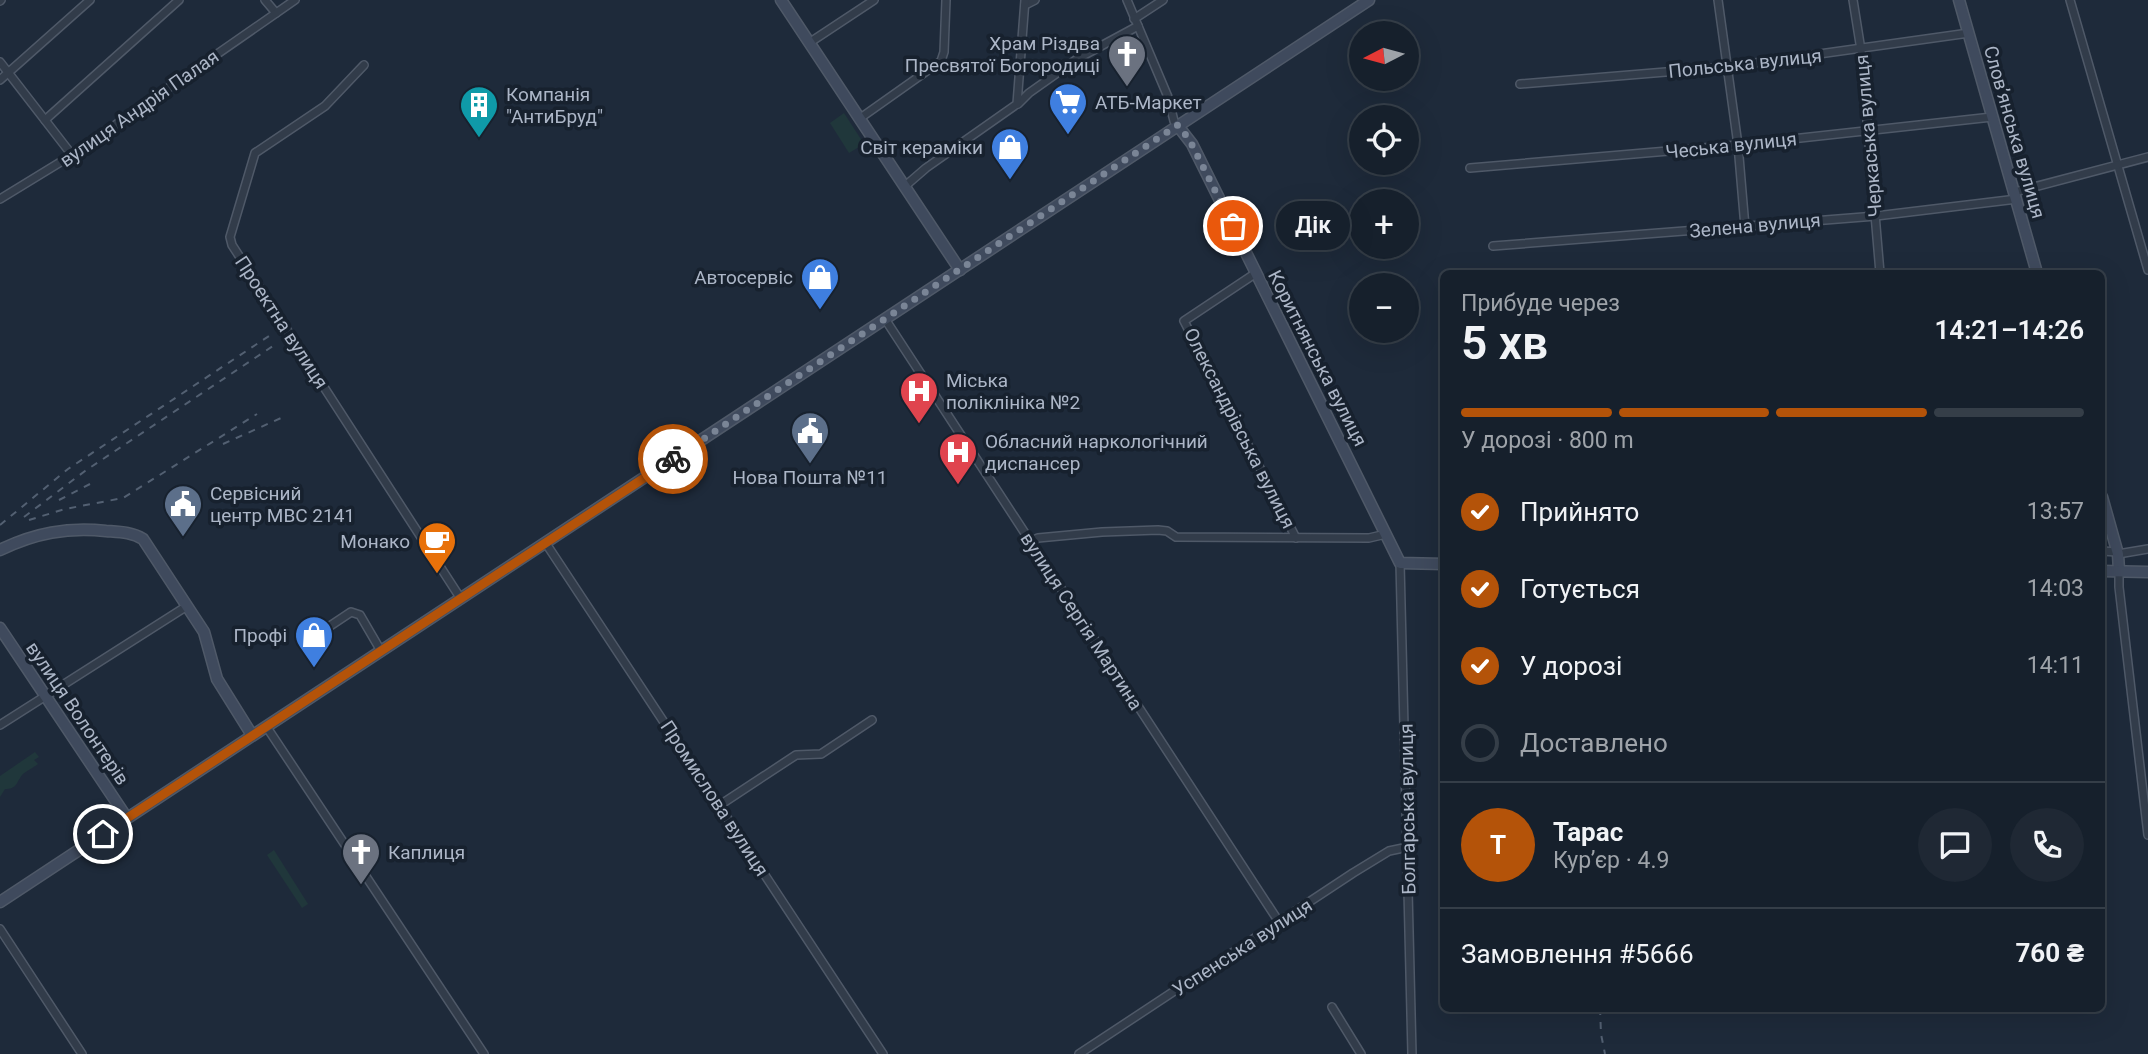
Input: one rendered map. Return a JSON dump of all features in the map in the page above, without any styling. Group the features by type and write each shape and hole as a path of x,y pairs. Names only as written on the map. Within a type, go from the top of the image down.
{"street":[{"path":"0,80 90,0"},
{"path":"45,120 179,0"},
{"path":"265,0 276,13"},
{"name":"вулиця Андрія Палая","path":"0,199 72,155 295,0"},
{"path":"781,0 960,270"},
{"path":"809,43 874,0"},
{"path":"859,119 940,61 944,52 946,0"},
{"path":"1017,104 1025,2 1035,0"},
{"path":"1127,0 1168,97 1174,121 1178,125"},
{"path":"904,187 1029,93 1136,22 1163,0"},
{"path":"0,902 1369,0"},
{"path":"1718,0 1738,145 1745,226"},
{"name":"Черкаська вулиця","path":"1853,0 1868,130 1880,270"},
{"name":"Словʼянська вулиця","path":"1959,0 2036,270"},
{"path":"2070,0 2148,270"},
{"name":"Польська вулиця","path":"1520,84 1726,67 1969,33"},
{"path":"0,62 72,155"},
{"name":"Проектна вулиця","path":"363,65 325,106 255,153 230,237 232,245 461,598"},
{"name":"Чеська вулиця","path":"1470,168 1738,145 1992,117"},
{"name":"Коритнянська вулиця","path":"1178,125 1192,144 1400,563"},
{"name":"Зелена вулиця","path":"1493,246 1875,216 2016,196 2148,157"},
{"name":"Олександрівська вулиця","path":"1256,274 1184,321 1296,538"},
{"name":"вулиця Сергія Мартина","path":"885,319 1279,922"},
{"path":"2105,508 2118,553 2148,835"},
{"path":"0,550 40,534 64,530 129,533 143,539 209,645 217,679 252,735"},
{"path":"1030,542 1038,538 1132,531 1167,531 1176,537 1369,538 1386,534"},
{"name":"Промислова вулиця","path":"545,542 883,1054"},
{"path":"2105,551 2118,553 2148,549"},
{"path":"1400,563 1440,564"},
{"name":"Болгарська вулиця","path":"1400,563 1412,1054"},
{"path":"2105,571 2148,572"},
{"path":"0,725 187,606"},
{"path":"321,632 351,612 356,612 381,651"},
{"name":"вулиця Волонтерів","path":"0,628 127,818"},
{"path":"720,805 796,755 821,754 872,720"},
{"path":"266,726 484,1054"},
{"name":"Успенська вулиця","path":"1079,1054 1390,851 1408,848"},
{"path":"0,929 82,1054"},
{"path":"1332,1007 1362,1054"}],"green space":[{"path":"844,113 864,144 849,153 830,123"},
{"path":"35,752 39,757 34,760 38,764 22,775 14,787 5,789 0,797 0,776"},
{"path":"274,850 308,904 302,908 267,855"}],"railway":[{"path":"0,525 68,469 272,334"},
{"path":"24,517 85,471 276,344"},
{"path":"29,520 65,509 123,498 257,414"},
{"path":"223,444 281,418"},
{"path":"59,500 90,484"},
{"path":"1600,1012 1605,1054"}],"way so far":[{"path":"673,459 1178,125 1186,133 1233,226"}],"place":[{"name":"Храм Різдва Пресвятої Богородиці","path":"1127,88"},
{"name":"АТБ-Маркет","path":"1068,136"},
{"name":"Компанія \"АнтиБруд\"","path":"479,139"},
{"name":"Світ кераміки","path":"1010,181"},
{"name":"Дік","path":"1233,226"},
{"name":"Автосервiс","path":"820,311"},
{"name":"Міська поліклініка №2","path":"919,425"},
{"name":"Нова Пошта №11","path":"810,465"},
{"name":"Обласний наркологічний диспансер","path":"958,486"},
{"name":"Сервісний центр МВС 2141","path":"183,538"},
{"name":"Монако","path":"437,575"},
{"name":"Профі","path":"314,669"},
{"name":"Каплиця","path":"361,886"}],"route":[{"path":"103,834 673,459"}]}
